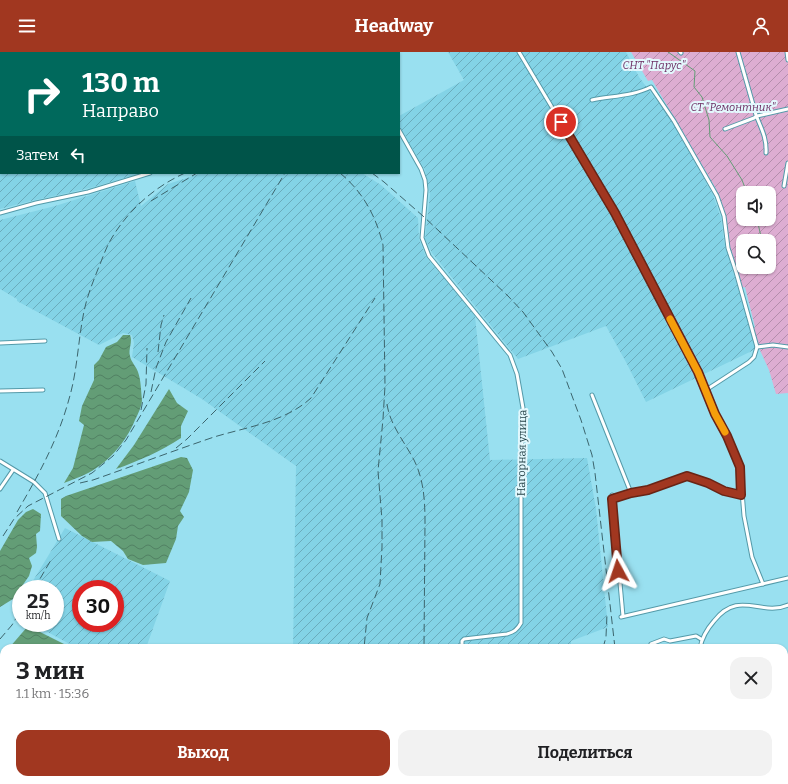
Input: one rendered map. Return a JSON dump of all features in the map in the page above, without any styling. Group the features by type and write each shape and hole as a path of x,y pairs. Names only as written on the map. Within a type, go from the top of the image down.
{"street":[{"path":"519,52 615,213 698,372 715,414 727,436 740,467 741,495 744,516 752,556 763,584"},
{"path":"738,52 757,116 767,143 766,153"},
{"path":"787,52 788,60"},
{"path":"592,100 641,92 651,87 674,121 717,196 724,216 728,248 757,347 754,357 749,362 706,390"},
{"path":"725,129 757,116 788,109"},
{"name":"Нагорная улица","path":"400,132 421,169 425,180 426,190 422,238 429,256 510,355 517,374 523,408 521,464 520,623 514,632 464,639 462,644"},
{"path":"784,186 788,163"},
{"path":"0,213 36,203 88,192 147,174"},
{"path":"0,343 45,341"},
{"path":"757,347 773,345 788,347"},
{"path":"0,391 43,390"},
{"path":"592,394 631,493"},
{"path":"0,461 34,482 45,493 59,539"},
{"path":"0,489 13,470"},
{"path":"612,499 631,493 648,490 687,476 708,483 724,491 741,495"},
{"path":"612,495 622,617 788,578"},
{"path":"700,644 701,639 722,612 736,605 745,604 775,608 788,605"},
{"path":"651,644 664,639 670,641 696,636 701,639"}],"shaded area":[{"path":"448,52 626,52 639,77 672,121 713,195 721,218 724,241 756,349 646,402 606,326 518,359 432,253 425,239 430,194 425,170 400,127 400,115 464,80"},
{"path":"0,174 138,174 90,188 0,209"},
{"path":"199,174 364,174 381,185 418,218 419,239 426,257 441,275 442,274 475,316 490,460 587,458 596,509 608,627 571,641 571,644 293,644 296,466 202,399 132,357 134,343 132,335 123,333 99,345 17,301 17,299 0,289 0,220 55,206 135,181 141,206 168,184"},
{"path":"65,528 170,581 147,644 70,644 48,632 64,632 64,580 33,580"}],"green space":[{"name":"СТ \"Ремонтник\"","path":"631,52 788,52 788,393 776,394 769,370 758,346 745,287 742,288 737,274 776,274 776,234 736,234 736,270 730,251 722,207 716,189 652,80 648,81"}],"water":[{"path":"123,335 130,335 131,338 130,356 138,372 140,382 142,400 140,410 121,444 108,459 92,471 64,483 73,468 84,425 79,421 82,406 94,380 94,365 99,360 106,347 117,342"},
{"path":"169,389 177,403 188,411 181,426 181,438 150,455 116,469 134,445"},
{"path":"181,457 187,458 193,470 189,492 180,511 184,517 178,526 176,539 166,563 143,565 128,559 123,551 111,541 92,542 82,536 61,516 61,499 66,496"},
{"path":"33,509 41,514 40,531 36,534 36,553 29,558 32,566 29,576 26,580 12,580 12,600 0,607 0,551 18,520 26,512"},
{"path":"23,632 40,632 64,644 12,644"}],"waterway":[{"path":"668,52 695,71 694,87 702,97 709,120 710,137 727,156 744,186"},
{"path":"759,226 760,234"}],"railway":[{"path":"17,512 47,457 59,429 72,388 86,302 108,244 117,230 142,201 163,185 183,174"},
{"path":"151,201 195,174"},
{"path":"3,536 14,519 28,506 92,473 113,456 126,440 284,174"},
{"path":"341,174 362,196 368,205 377,224 383,245 385,386 378,471 382,520 382,547 380,584 367,618 364,644"},
{"path":"373,174 423,216 508,296 523,312 552,352 562,369 592,455 615,644"},
{"path":"151,392 156,368 166,342 191,298"},
{"path":"80,483 93,480 214,437 265,423 290,413 311,398 375,298"},
{"path":"158,352 161,325 164,315"},
{"path":"141,410 146,384 147,348"},
{"path":"176,448 187,439 265,361"},
{"path":"387,404 394,426 414,460 420,475 423,491 425,507 424,644"},
{"path":"39,580 51,560"},
{"path":"604,644 606,637 607,614"},
{"path":"0,639 12,625"}],"slow traffic":[{"path":"670,319 698,372 715,414 725,432"}],"route":[{"path":"561,122 615,213 698,372 715,414 727,436 740,467 741,495 724,491 708,483 687,476 648,490 631,493 612,499 618,571"}],"park label":[{"name":"СНТ \"Парус\"","path":"654,65"}]}
